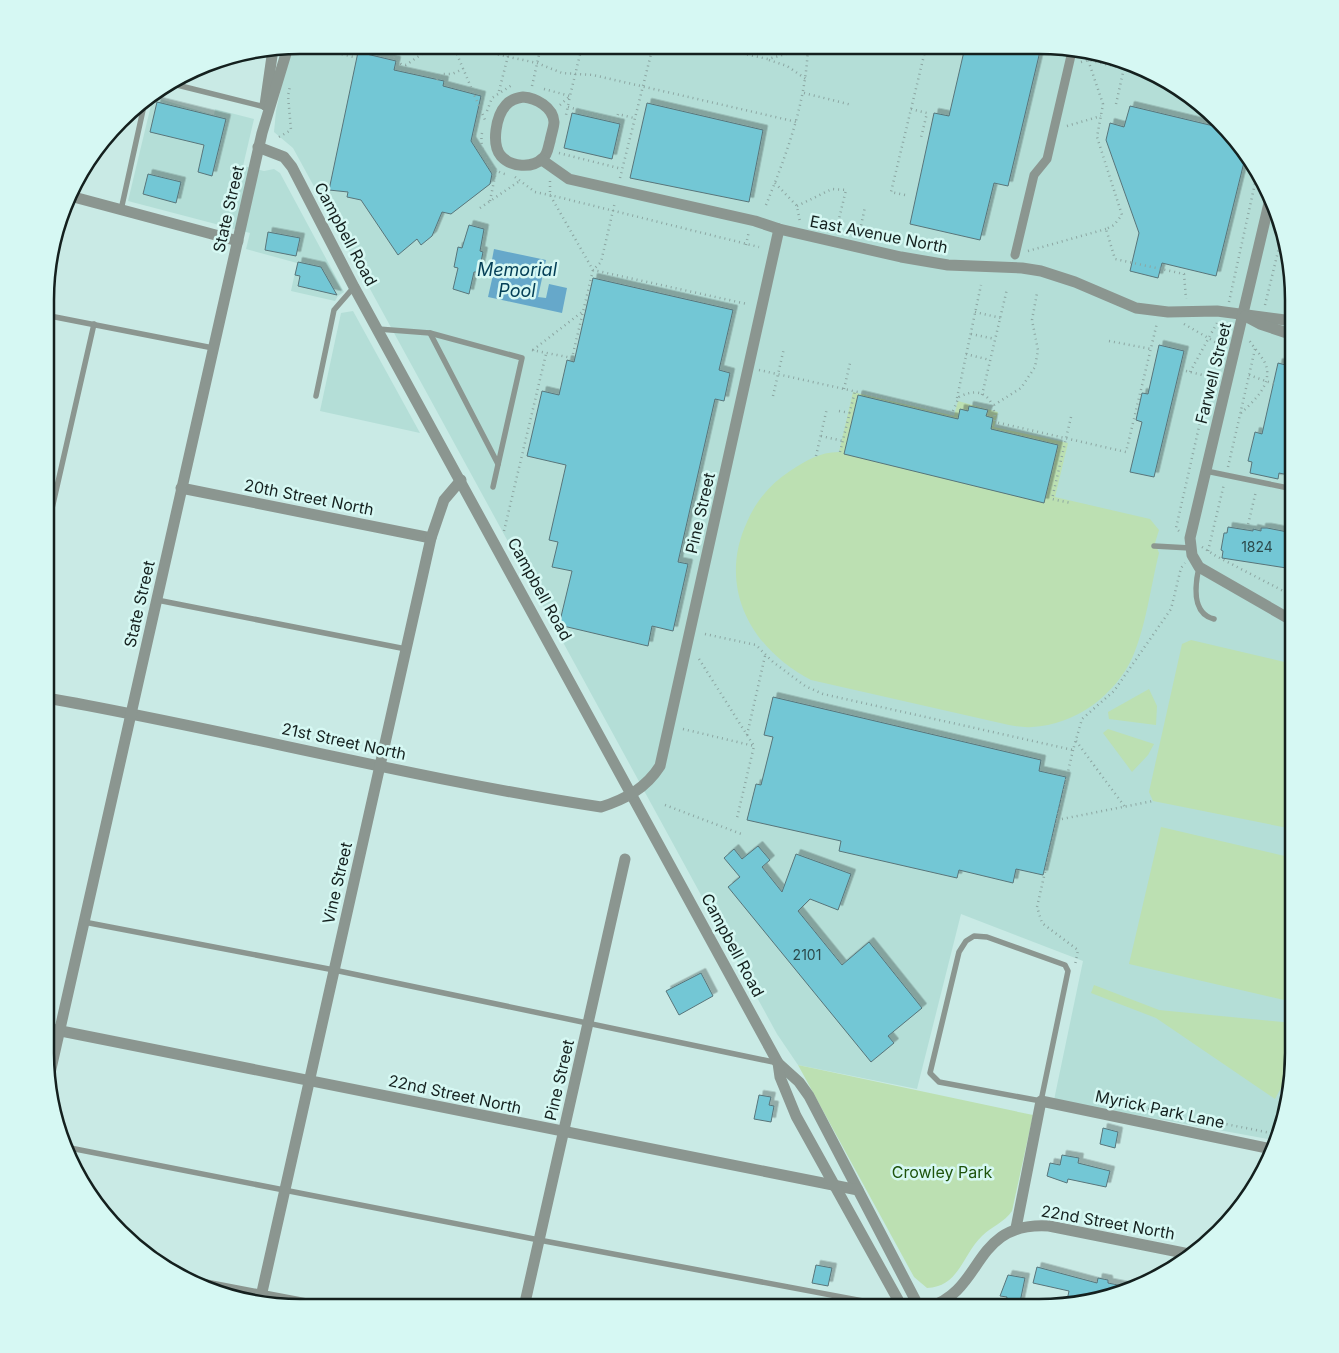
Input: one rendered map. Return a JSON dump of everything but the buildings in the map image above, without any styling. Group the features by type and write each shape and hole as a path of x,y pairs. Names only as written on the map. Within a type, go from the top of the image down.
{"street":[{"name":"State Street","path":"54,1056 258,147 286,54"},
{"name":"State Street","path":"262,134 272,55"},
{"path":"1015,255 1034,175 1047,159 1071,56"},
{"path":"515,98 529,98 545,106 552,113 554,122 547,153 542,160 531,164 514,164 508,162 495,147 501,112 506,104 515,98"},
{"name":"Campbell Road","path":"258,147 284,157 292,167 354,287 633,793 778,1063 799,1082 809,1096 914,1299"},
{"name":"East Avenue North","path":"542,160 569,179 755,221 779,229 901,258 948,265 1022,268 1041,271 1075,282 1136,308 1159,311 1217,311 1285,319"},
{"path":"76,198 238,241"},
{"name":"Farwell Street","path":"1191,551 1190,538 1268,209"},
{"name":"Pine Street","path":"633,793 650,782 660,766 779,229"},
{"name":"East Avenue North","path":"1244,315 1260,324 1285,331"},
{"name":"Vine Street","path":"260,1296 431,538 444,500 461,480"},
{"name":"20th Street North","path":"181,488 431,538"},
{"path":"1191,551 1199,567 1285,616"},
{"name":"21st Street North","path":"54,699 132,713 380,765 601,806 633,793"},
{"name":"Pine Street","path":"526,1299 625,859"},
{"name":"22nd Street North","path":"54,1030 858,1190"},
{"name":"Campbell Road","path":"778,1063 780,1077 789,1100 897,1299"},
{"path":"1016,1228 1041,1101"},
{"name":"Myrick Park Lane","path":"1041,1101 1267,1148"},
{"name":"22nd Street North","path":"946,1299 956,1291 992,1244 1016,1228 1031,1224 1183,1253"}],"lane":[{"path":"179,86 265,107"},
{"path":"121,210 143,111"},
{"path":"316,396 334,310 354,287"},
{"path":"54,317 214,348"},
{"path":"54,500 94,324"},
{"path":"378,329 430,333 522,358 493,487"},
{"path":"430,333 498,464"},
{"path":"1206,471 1285,487"},
{"path":"1154,546 1191,551"},
{"path":"1199,567 1197,601 1201,612 1207,617 1214,618"},
{"path":"157,600 406,649"},
{"path":"84,922 334,970 778,1063"},
{"path":"974,936 987,937 1065,965 1068,971 1041,1101 938,1082 930,1073 959,952 966,941 974,936"},
{"path":"73,1148 848,1299"}],"path":[{"path":"383,54 394,58 397,54 400,64 406,65 422,54"},
{"path":"457,54 485,120"},
{"path":"498,54 537,63 553,71 576,73 642,86 797,122"},
{"path":"529,98 539,54"},
{"path":"552,113 570,96 581,54"},
{"path":"619,181 651,54"},
{"path":"742,54 787,66 806,79"},
{"path":"768,60 786,54"},
{"path":"766,205 797,122 804,93 808,54"},
{"path":"905,195 891,192 924,54"},
{"path":"499,93 508,56"},
{"path":"1068,68 1088,60 1115,66"},
{"path":"1015,255 1106,228 1114,225 1122,215 1097,137 1103,104 1088,60"},
{"path":"437,80 441,74 452,74 463,69"},
{"path":"1116,104 1124,69"},
{"path":"279,137 291,130 288,96 292,79"},
{"path":"804,93 852,105"},
{"path":"568,107 616,120 618,114 634,118"},
{"path":"911,109 927,113 921,138"},
{"path":"1054,129 1101,116"},
{"path":"557,153 622,169"},
{"path":"490,202 496,171"},
{"path":"480,208 521,180"},
{"path":"550,180 550,195 594,270 746,304"},
{"path":"775,183 797,206 800,221"},
{"path":"797,206 832,189 846,190 836,231"},
{"path":"532,350 572,358 594,270 601,262 615,202"},
{"path":"859,236 865,207"},
{"path":"1106,228 1115,259 1184,274 1186,299"},
{"path":"746,245 750,229"},
{"path":"1264,306 1279,245"},
{"path":"749,367 952,413 981,285"},
{"path":"982,395 1007,289"},
{"path":"994,405 1021,388 1036,367 1038,350 1032,320 1037,293"},
{"path":"522,358 583,311"},
{"path":"956,400 969,393 982,395 994,405 995,422 1126,452 1159,311"},
{"path":"975,312 1001,318"},
{"path":"1190,372 1217,322"},
{"path":"1182,323 1223,346"},
{"path":"971,334 996,339"},
{"path":"1240,414 1256,399 1265,381 1266,364 1248,338"},
{"path":"1109,341 1151,349"},
{"path":"773,396 784,348"},
{"path":"1208,551 1255,349"},
{"path":"504,531 546,354"},
{"path":"966,354 990,360"},
{"path":"844,389 850,363"},
{"path":"1186,371 1215,378"},
{"path":"1249,375 1274,384"},
{"path":"840,452 855,391"},
{"path":"816,456 827,408"},
{"path":"839,411 850,413"},
{"path":"1071,417 1052,499 1071,503"},
{"path":"821,436 843,441"},
{"path":"1247,529 1258,482"},
{"path":"1077,955 1078,950 1042,923 1037,907 1073,750 1082,719 1114,691 1171,609 1181,568"},
{"path":"705,634 756,645 765,655 805,686 823,694 1073,750"},
{"path":"747,735 765,655"},
{"path":"699,659 754,746 737,818"},
{"path":"683,729 754,746"},
{"path":"1076,741 1125,807"},
{"path":"1057,820 1153,801"},
{"path":"664,805 744,836"},
{"path":"1092,1098 1272,1133"}],"shaded area":[{"path":"288,54 1055,54 1087,58 1133,72 1176,95 1213,126 1244,163 1267,206 1281,252 1285,284 1285,1069 1281,1101 1270,1139 1054,1100 1083,961 961,914 917,1089 798,1065 777,1034 293,148 274,132 276,111"},
{"path":"158,99 214,115 215,109 254,119 243,166 264,171 274,169 280,173 344,292 335,301 291,291 297,263 246,249 250,233 128,201 151,104"},
{"path":"353,311 420,433 320,411 341,313"}],"green space":[{"path":"853,392 954,416 958,401 998,412 994,427 1068,443 1055,497 1150,519 1159,530 1155,543 1159,553 1145,619 1138,644 1126,670 1105,695 1078,714 1064,721 1026,727 1009,725 811,680 790,667 771,651 756,634 745,614 738,592 736,570 739,546 747,522 764,494 783,476 813,458 832,452 839,452"},
{"path":"1191,640 1285,662 1285,827 1153,801 1149,792 1182,644"},
{"path":"1149,689 1157,706 1156,725 1109,719 1108,712"},
{"path":"1108,729 1154,744 1148,755 1132,772 1103,733"},
{"path":"1161,827 1285,856 1285,1000 1129,964"},
{"path":"1094,985 1159,1010 1285,1022 1283,1084 1275,1099 1156,1018 1091,993"},
{"name":"Crowley Park","path":"798,1065 1033,1115 1012,1211 975,1243 959,1268 946,1282 927,1288 914,1277"}],"water":[{"name":"Memorial Pool","path":"494,249 546,260 538,297 546,298 549,284 567,288 562,313 488,297 495,266 491,265"}]}
